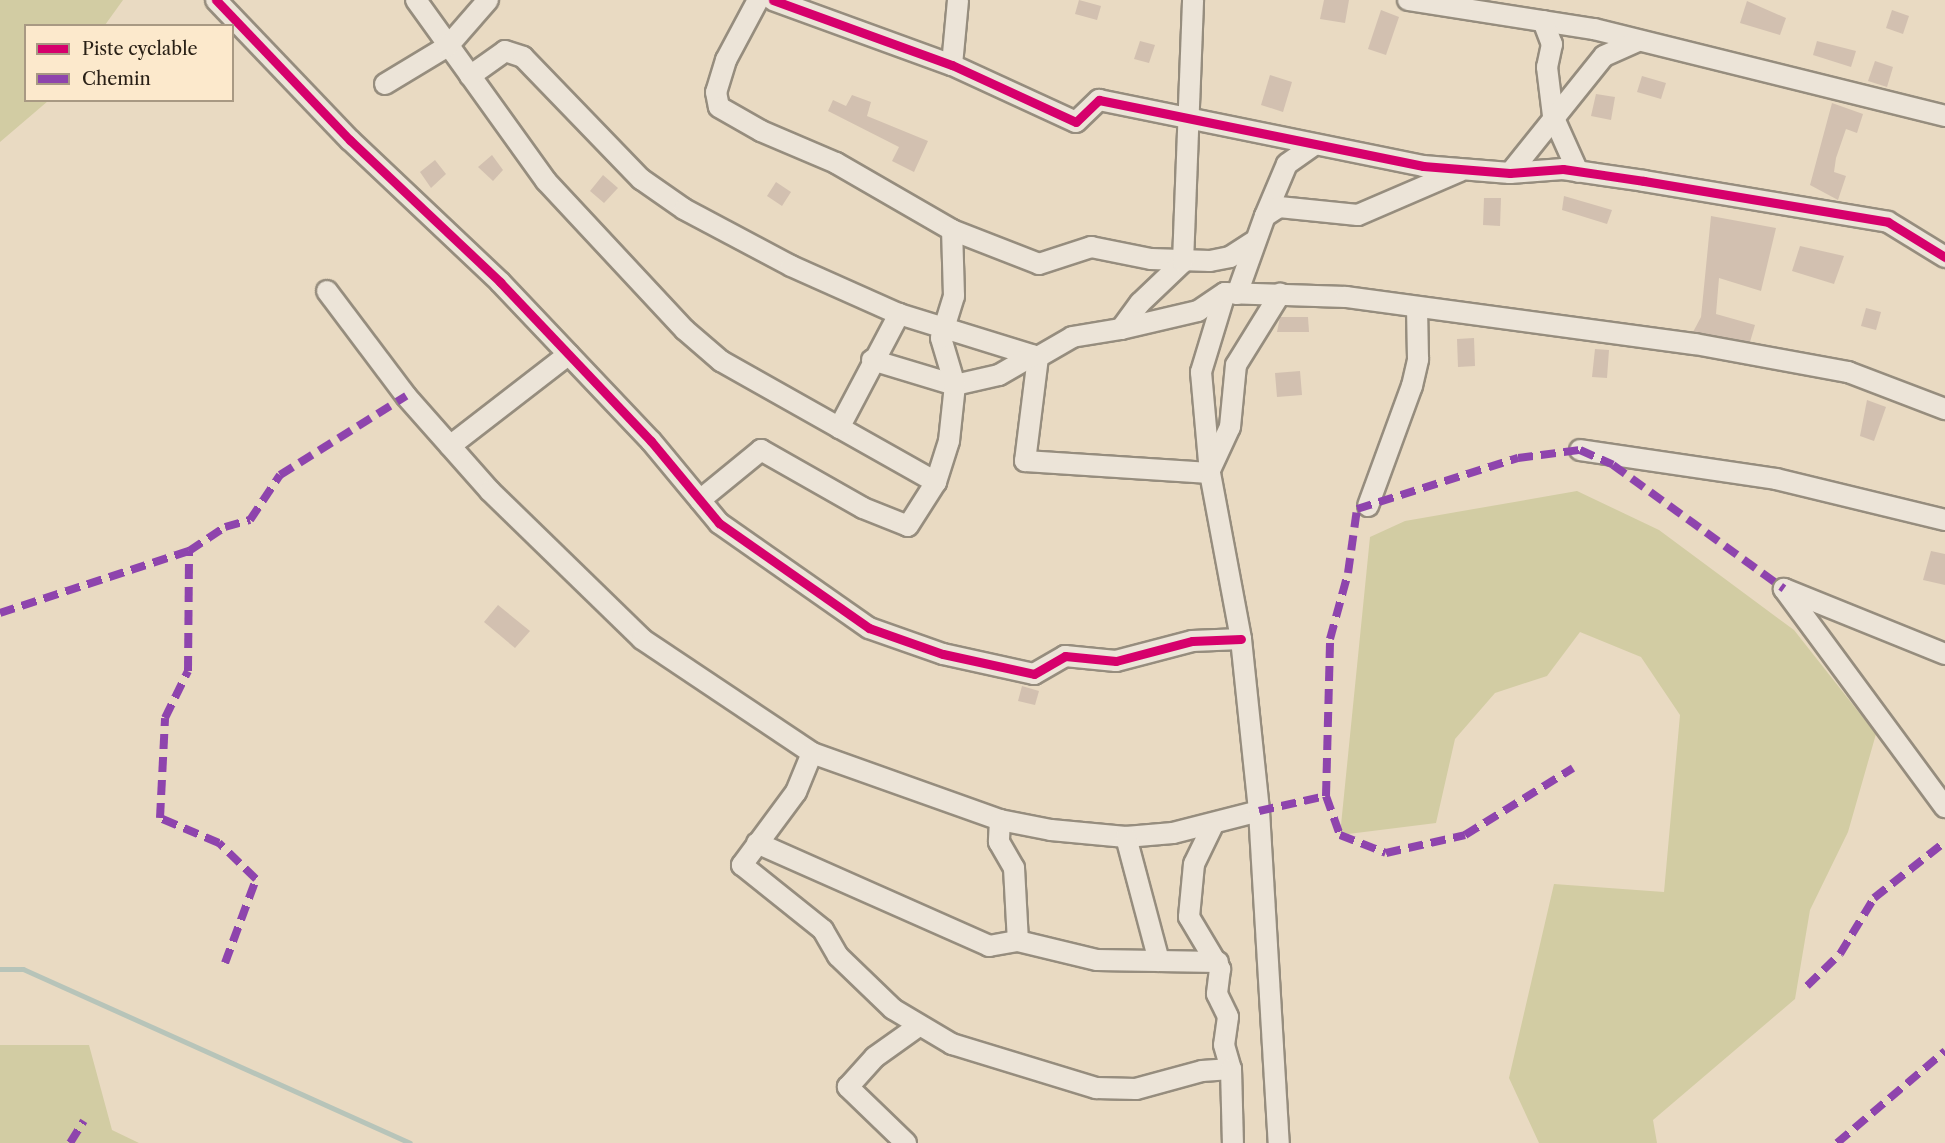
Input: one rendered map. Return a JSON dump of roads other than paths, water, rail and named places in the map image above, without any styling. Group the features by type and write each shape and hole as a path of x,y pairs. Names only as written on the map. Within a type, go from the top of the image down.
{"street":[{"path":"216,0 350,140 569,354 700,500 758,554 870,628 943,654 1034,674 1065,656 1116,661 1192,641 1241,639"},
{"path":"416,0 546,181 638,286 721,361 936,482"},
{"path":"385,84 448,46 489,0"},
{"path":"758,0 722,70 716,92 719,106 760,131 836,163 952,230 1039,264 1091,247 1183,262 1230,257 1255,241"},
{"path":"772,0 952,65 1076,122 1099,100 1191,116 1313,146 1461,171 1578,172 1888,222 1945,257"},
{"path":"952,65 958,0"},
{"path":"1121,329 1183,262 1191,116 1192,0"},
{"path":"1408,0 1543,21 1945,116"},
{"path":"1543,21 1551,44 1547,67 1553,116 1578,172"},
{"path":"1510,173 1553,116 1604,56 1636,42"},
{"path":"470,76 505,51 523,57 574,114 662,194 791,266 898,314 1035,356"},
{"path":"1279,1143 1259,811 1241,639 1210,471 1201,372 1231,294 1287,164 1313,146"},
{"path":"1265,216 1280,207 1358,215 1461,171"},
{"path":"700,500 761,450 902,527 936,482 949,441 955,385 942,348 943,327 954,296 952,230"},
{"path":"327,291 450,446 642,639 812,753 1000,820 1126,837 1212,827 1259,811"},
{"path":"872,360 955,385 999,375 1072,337 1121,329 1198,311 1231,294 1280,294 1417,308 1695,344 1848,372 1941,410"},
{"path":"1210,471 1230,427 1236,365 1280,294"},
{"path":"1368,506 1414,377 1417,308"},
{"path":"839,428 872,360 898,314"},
{"path":"450,446 569,354"},
{"path":"1035,356 1025,461 1210,471"},
{"path":"1580,450 1776,479 1945,520"},
{"path":"1945,654 1784,589 1945,807"},
{"path":"812,753 796,792 742,865 823,930 838,956 917,1027 1001,1062 1096,1088 1136,1089 1202,1071 1231,1069"},
{"path":"1000,820 999,842 1014,868 1018,941"},
{"path":"1212,827 1194,864 1189,917 1218,962 1218,1003 1228,1017 1224,1045 1231,1069 1233,1143"},
{"path":"1126,837 1159,962"},
{"path":"757,843 959,937 989,946 1018,941 1097,960 1218,962"},
{"path":"906,1143 848,1087 875,1057 917,1027"}],"waterway":[{"path":"0,969 23,969 410,1143"}]}
